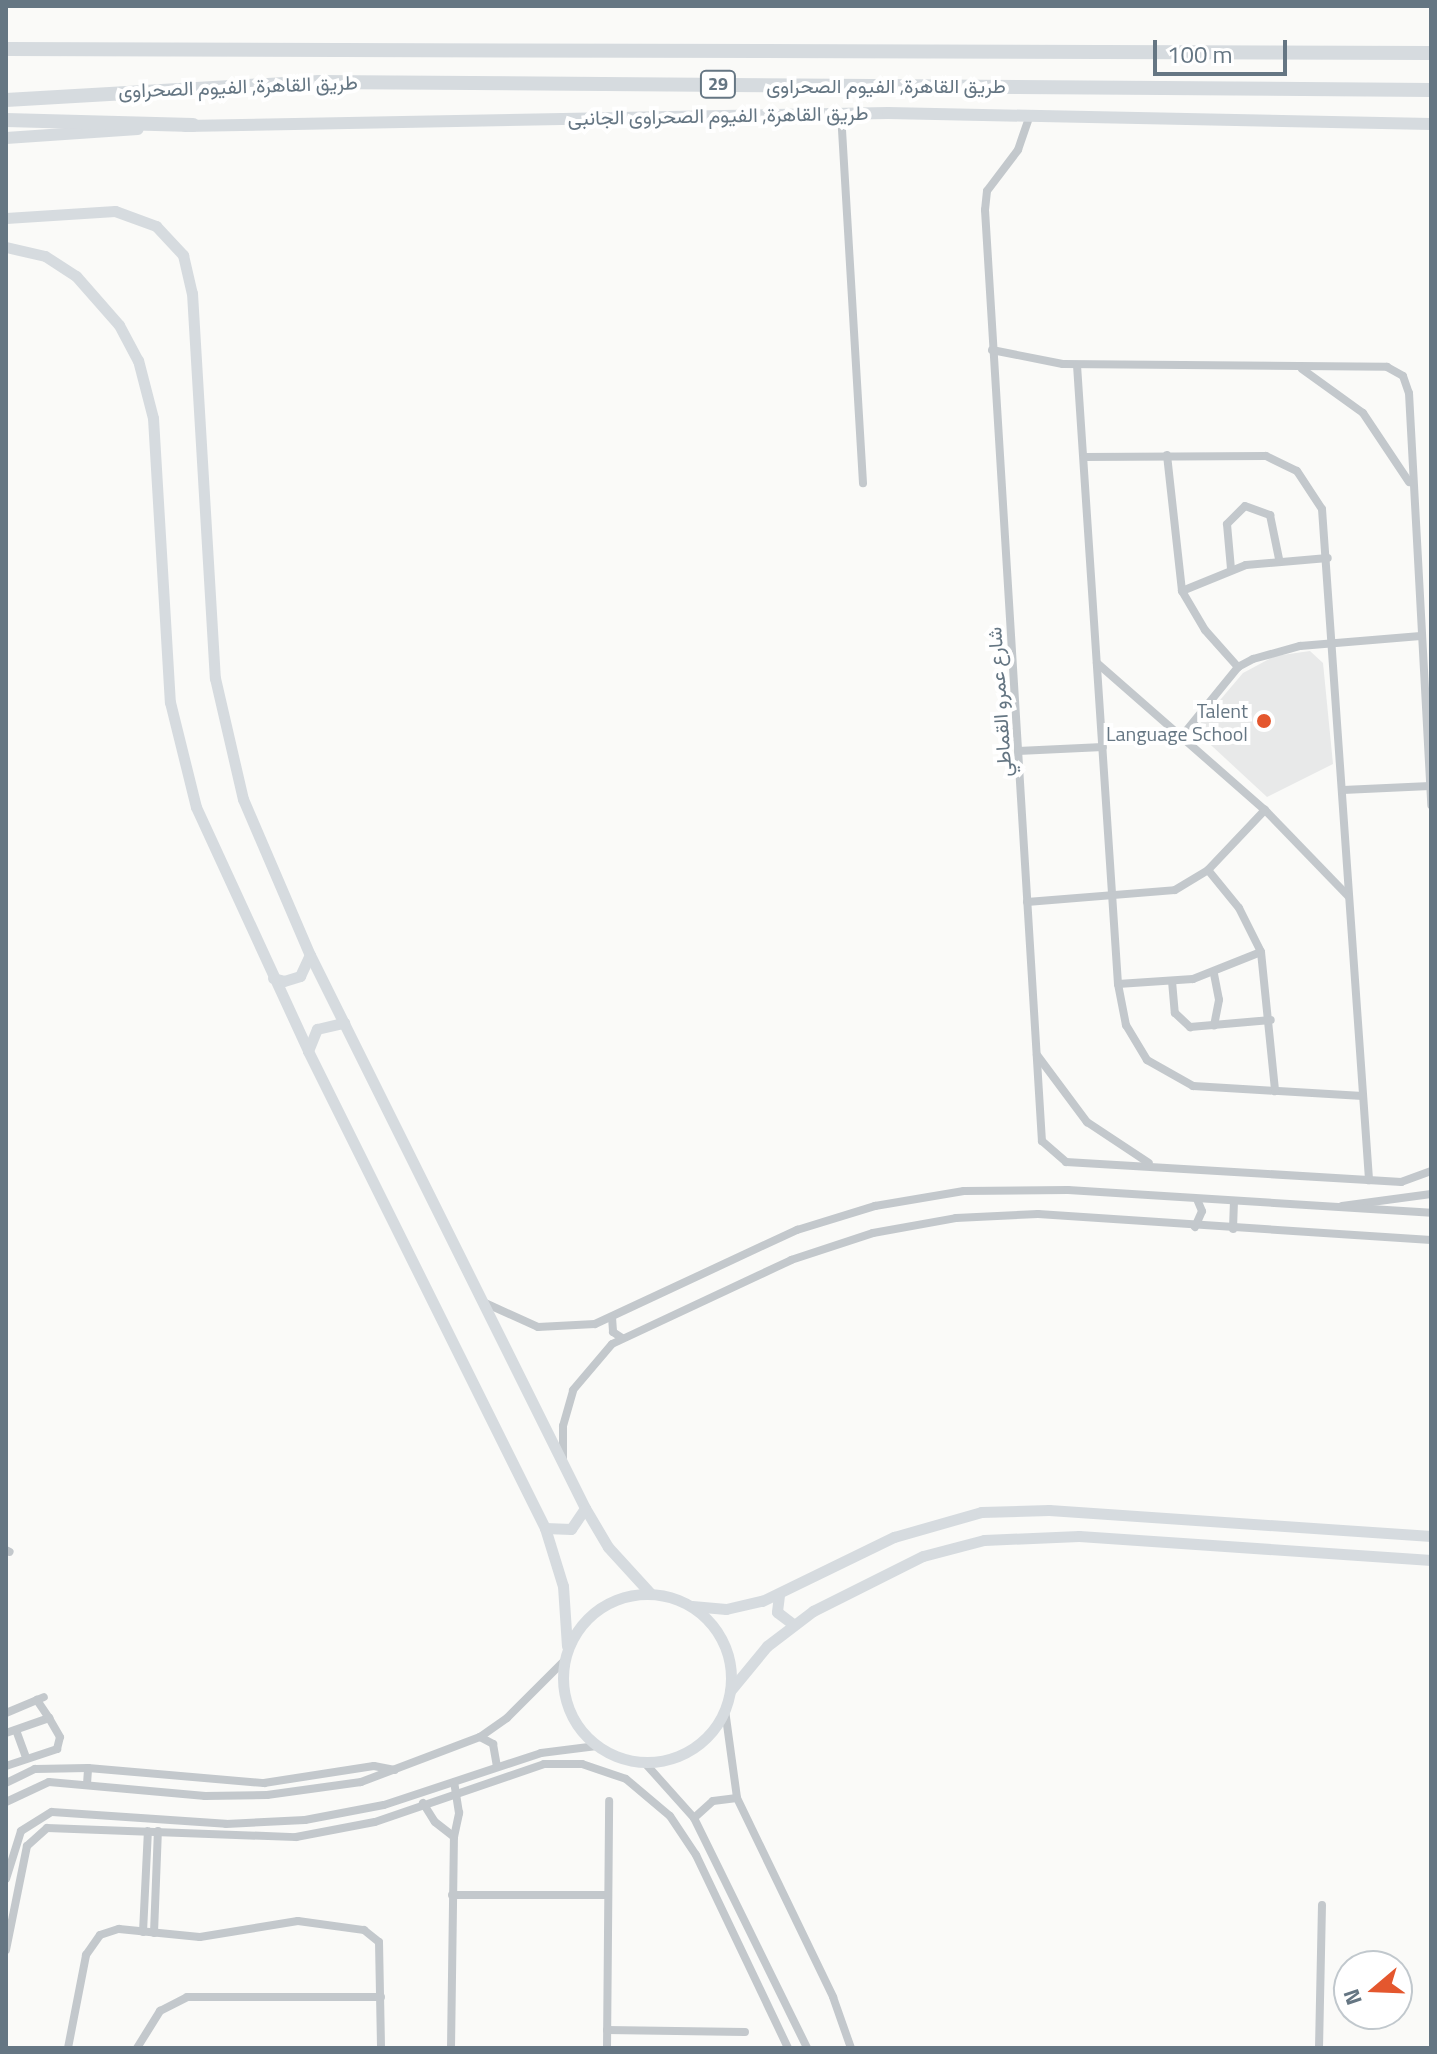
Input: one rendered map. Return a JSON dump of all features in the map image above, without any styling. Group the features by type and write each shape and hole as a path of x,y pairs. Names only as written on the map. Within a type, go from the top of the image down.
{"highway":[{"name":"طريق القاهرة, الفيوم الصحراوى","path":"6,49 1431,53"},
{"name":"طريق القاهرة, الفيوم الصحراوى","path":"6,100 319,82 1431,90"},
{"path":"6,120 193,125"}],"main road":[{"name":"طريق القاهرة, الفيوم الصحراوى الجانبى","path":"6,138 193,125 841,113 1431,124"}],"street":[{"path":"841,113 863,483"},
{"name":"شارع عمرو القماطي","path":"1030,115 1018,150 985,197 1040,1130 1047,1151 1066,1162 1369,1180 1415,1180 1431,1171"},
{"path":"6,218 94,210 126,213 164,232 187,264 212,636 222,718 252,825 310,955 585,1508 608,1547 650,1593 692,1606 733,1608 779,1595 894,1537 981,1512 1049,1510 1431,1536"},
{"path":"6,247 45,256 76,276 119,325 145,379 153,418 165,666 176,738 209,841 308,1051 545,1528 563,1586 570,1707 597,1746"},
{"path":"992,350 1077,365 1301,369 1387,367 1403,376 1409,393 1411,484 1431,805"},
{"path":"1077,365 1118,984 1135,1044 1161,1071 1193,1086 1363,1096"},
{"path":"1301,369 1363,413 1390,447 1411,484"},
{"path":"1084,457 1255,454 1288,464 1317,495 1328,558 1369,1180"},
{"path":"1167,455 1182,591 1205,630 1238,667"},
{"path":"1231,569 1227,524 1245,506 1270,515 1279,559"},
{"path":"1182,591 1231,569 1279,559 1328,558"},
{"path":"1182,736 1238,667 1284,649 1421,636"},
{"path":"1097,663 1265,810 1349,897"},
{"path":"1018,751 1103,747"},
{"path":"1343,790 1430,786"},
{"path":"1027,902 1175,890 1208,870 1265,810"},
{"path":"1208,870 1239,908 1261,952 1271,1020 1275,1091"},
{"path":"1118,984 1172,981 1214,974 1261,952"},
{"path":"273,978 290,981 300,976 310,955"},
{"path":"1214,974 1219,1000 1214,1026"},
{"path":"1172,981 1179,1019 1190,1027 1271,1020"},
{"path":"308,1051 317,1029 344,1023"},
{"name":"شارع عمرو القماطي","path":"1036,1052 1058,1089 1087,1122 1154,1165"},
{"path":"485,1303 520,1322 548,1328 576,1329 612,1317 772,1240 902,1199 1022,1189 1431,1213"},
{"path":"1337,1208 1359,1200 1431,1194"},
{"path":"1195,1227 1202,1211 1197,1199"},
{"path":"1233,1229 1234,1201"},
{"path":"563,1463 563,1426 573,1390 594,1360 622,1338 791,1260 902,1227 1011,1214 1431,1240"},
{"path":"612,1317 611,1328 622,1338"},
{"path":"545,1528 571,1529 585,1508"},
{"path":"1258,1549 1264,1536 1260,1523"},
{"path":"1299,1527 1295,1537 1300,1552"},
{"path":"730,1691 793,1624 883,1574 984,1540 1079,1536 1431,1560"},
{"path":"567,1646 602,1606 650,1593"},
{"path":"779,1595 777,1612 793,1624"},
{"path":"644,1762 692,1749 712,1732 725,1710 730,1691 729,1658 716,1628 692,1606"},
{"path":"6,1802 49,1782 205,1796 267,1795 361,1782 480,1737 507,1718 565,1660"},
{"path":"6,1713 40,1699 60,1744 50,1752 6,1766"},
{"path":"725,1710 737,1798 833,1997 851,2048"},
{"path":"6,1733 49,1718"},
{"path":"16,1730 26,1758"},
{"path":"480,1737 493,1744 497,1766"},
{"path":"6,1879 21,1831 52,1812 266,1824 345,1814 419,1795 541,1753 597,1746 644,1762 694,1818 807,2048"},
{"path":"6,1950 27,1846 39,1833 65,1826 296,1837 375,1822 457,1795 508,1774 562,1762 607,1770 652,1796 696,1855 788,2048"},
{"path":"6,1783 35,1769 88,1768 264,1783 374,1766 396,1771"},
{"path":"87,1784 88,1768"},
{"path":"451,2048 452,1895 457,1795 454,1782"},
{"path":"419,1795 424,1806 454,1837"},
{"path":"694,1818 713,1801 737,1798"},
{"path":"607,2048 609,1801"},
{"path":"143,1932 148,1831"},
{"path":"154,1933 158,1831"},
{"path":"452,1895 606,1895"},
{"path":"1319,2048 1322,1905"},
{"path":"68,2048 89,1947 108,1931 200,1937 298,1921 368,1931 382,1948 381,2048"},
{"path":"137,2048 160,2011 187,1997 381,1997"},
{"path":"607,2030 745,2032"}],"shaded area":[{"name":"Talent Language School","path":"1310,651 1323,663 1333,764 1267,797 1199,734 1198,726 1243,673 1275,656"}],"place":[{"name":"Talent Language School","path":"1264,721"}]}
